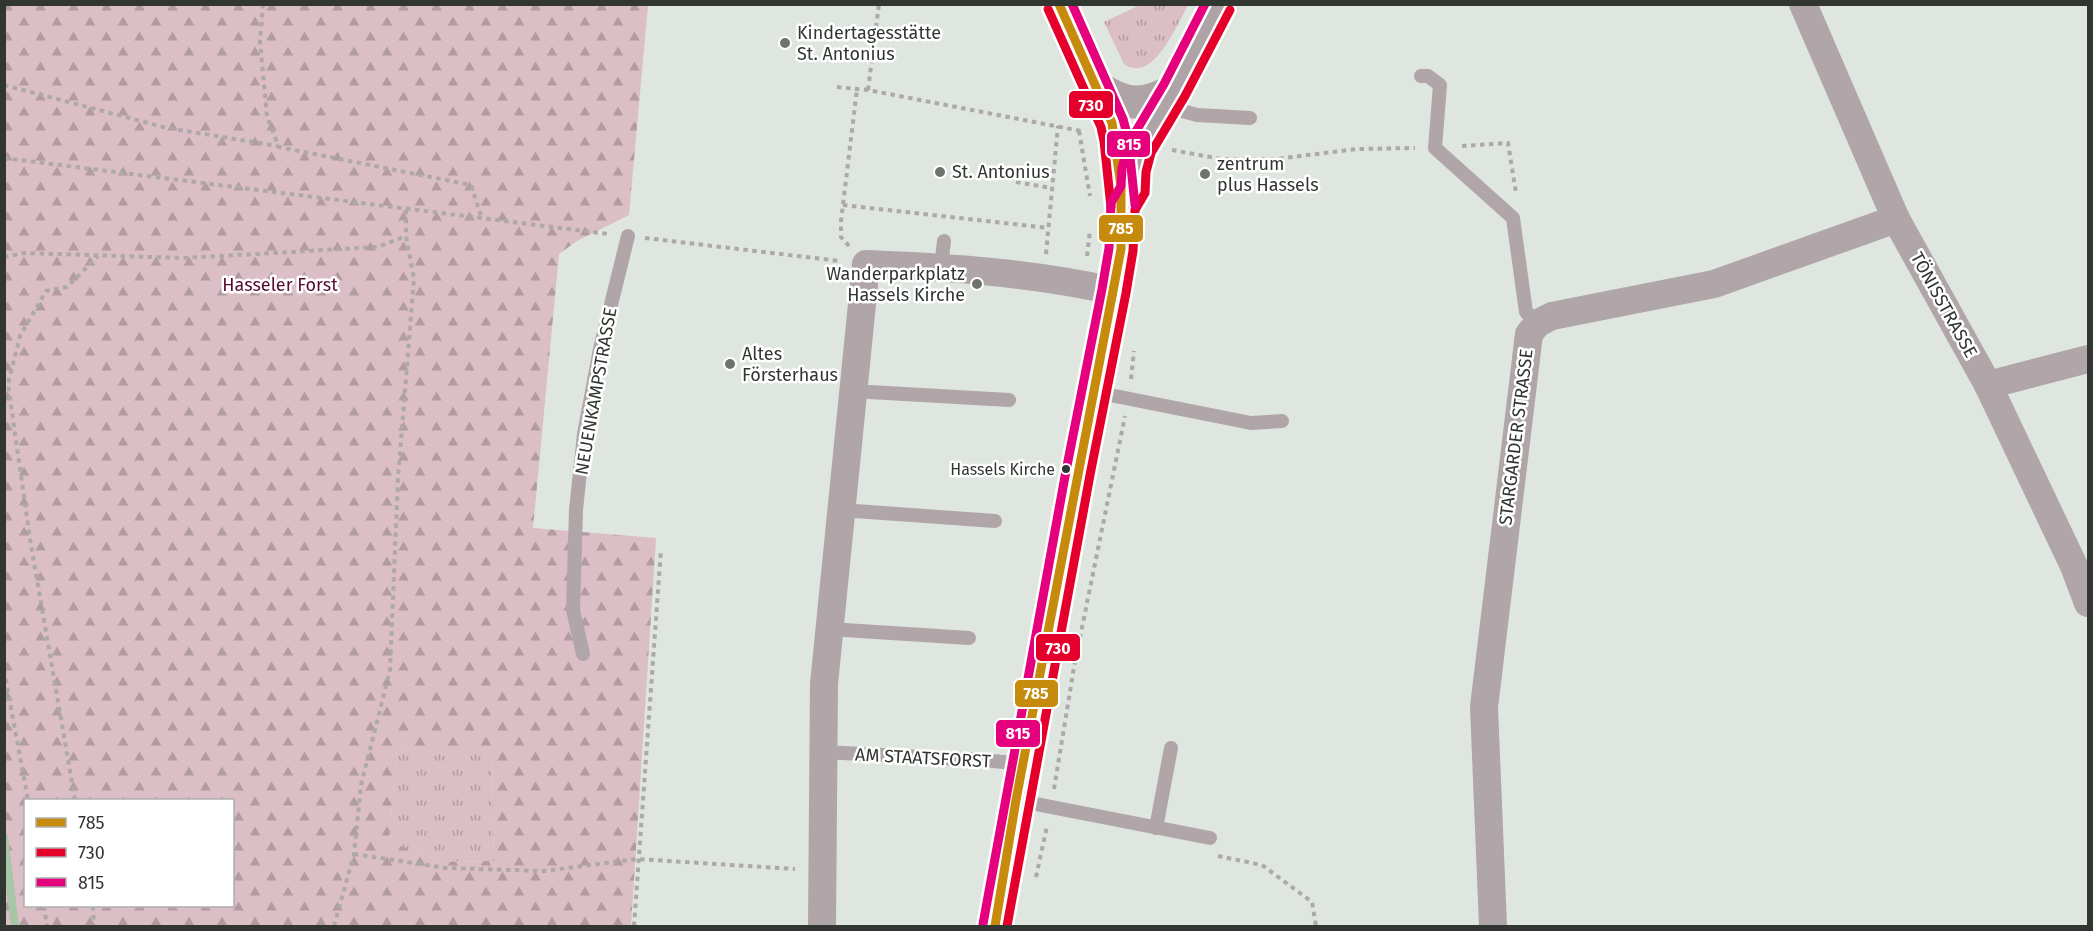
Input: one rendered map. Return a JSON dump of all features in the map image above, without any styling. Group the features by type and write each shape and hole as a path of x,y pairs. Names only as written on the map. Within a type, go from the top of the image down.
{"main road":[{"path":"995,927 1078,473 1114,291 1121,249 1124,206 1112,123 1059,4"},
{"path":"1124,206 1133,190 1134,170 1146,136 1219,4"},
{"path":"1097,87 1113,98 1136,102 1169,98"}],"street":[{"name":"TÖNISSTRASSE","path":"1803,4 1896,219 1988,385 2081,564 2088,603"},
{"path":"1538,323 1552,316 1714,284 1896,219"},
{"path":"822,927 824,684 866,264 943,254 1043,279 1085,284 1114,291"},
{"name":"STARGARDER STRASSE","path":"1493,927 1484,707 1529,334 1538,323"},
{"path":"1988,385 2088,359"}],"lane":[{"path":"1421,76 1428,76 1440,85 1435,148 1513,218 1526,312 1538,323"},
{"path":"1169,98 1197,115 1250,118"},
{"name":"NEUENKAMPSTRASSE","path":"583,654 573,610 576,510 584,434 600,349 628,236"},
{"path":"852,391 1009,400"},
{"path":"1095,392 1251,423 1282,421"},
{"path":"841,510 995,520"},
{"path":"829,629 969,638"},
{"path":"1156,828 1171,748"},
{"name":"AM STAATSFORST","path":"822,752 1024,764"},
{"path":"1017,800 1210,838"}],"path":[{"path":"263,4 260,41 267,117 279,147"},
{"path":"868,90 879,4"},
{"path":"4,85 167,128 279,147 471,185 482,219"},
{"path":"837,87 868,90 1079,131 1112,123"},
{"path":"856,89 841,237 866,264"},
{"path":"1043,279 1058,126"},
{"path":"1146,136 1169,150 1221,159 1276,159 1357,149 1435,148 1508,143 1519,213 1513,218"},
{"path":"4,158 393,207"},
{"path":"1016,182 1052,188"},
{"path":"843,205 1048,228"},
{"path":"334,927 354,854 361,785 390,670 398,478 414,279 406,236 406,209"},
{"path":"4,257 24,253 183,258 378,247 406,236"},
{"path":"75,799 30,539 8,384 20,336 46,291 67,287 98,256"},
{"path":"634,927 637,859 661,549"},
{"path":"4,670 28,799"},
{"path":"1210,838 1207,854 1262,865 1312,902 1316,927"},
{"path":"354,854 446,868 544,871 637,859 823,871"},
{"path":"44,907 47,927"},
{"path":"93,907 94,927"}],"green space":[{"name":"Hasseler Forst","path":"5,5 648,5 629,215 577,241 559,254 533,528 656,538 631,926 5,926","holes":["397,747 492,754 494,861 443,862 389,841"]},
{"path":"1140,5 1188,5 1163,50 1145,66 1135,68 1124,64 1104,22"},
{"path":"397,747 492,753 494,861 443,862 389,841"}],"waterway":[{"path":"4,837 15,926"}],"transit line":[{"name":"785","path":"995,926 1016,800 1121,249 1121,186 1112,123 1059,4"},
{"name":"815","path":"1072,4 1123,119 1128,138 1135,205"},
{"name":"815","path":"983,924 1066,471 1102,289 1109,248 1111,203 1121,186 1122,168 1129,143 1164,84 1205,4"},
{"name":"730","path":"1048,9 1101,127 1111,207"},
{"name":"730","path":"1007,926 1126,293 1133,251 1135,210 1145,193 1146,172 1151,153 1185,96 1230,10"}],"place":[{"name":"Kindertagesstätte St. Antonius","path":"785,43"},
{"name":"St. Antonius","path":"940,172"},
{"name":"zentrum plus Hassels","path":"1205,174"},
{"name":"Wanderparkplatz Hassels Kirche","path":"977,284"},
{"name":"Altes Försterhaus","path":"730,364"},
{"name":"Hassels Kirche","path":"1066,469"}]}
